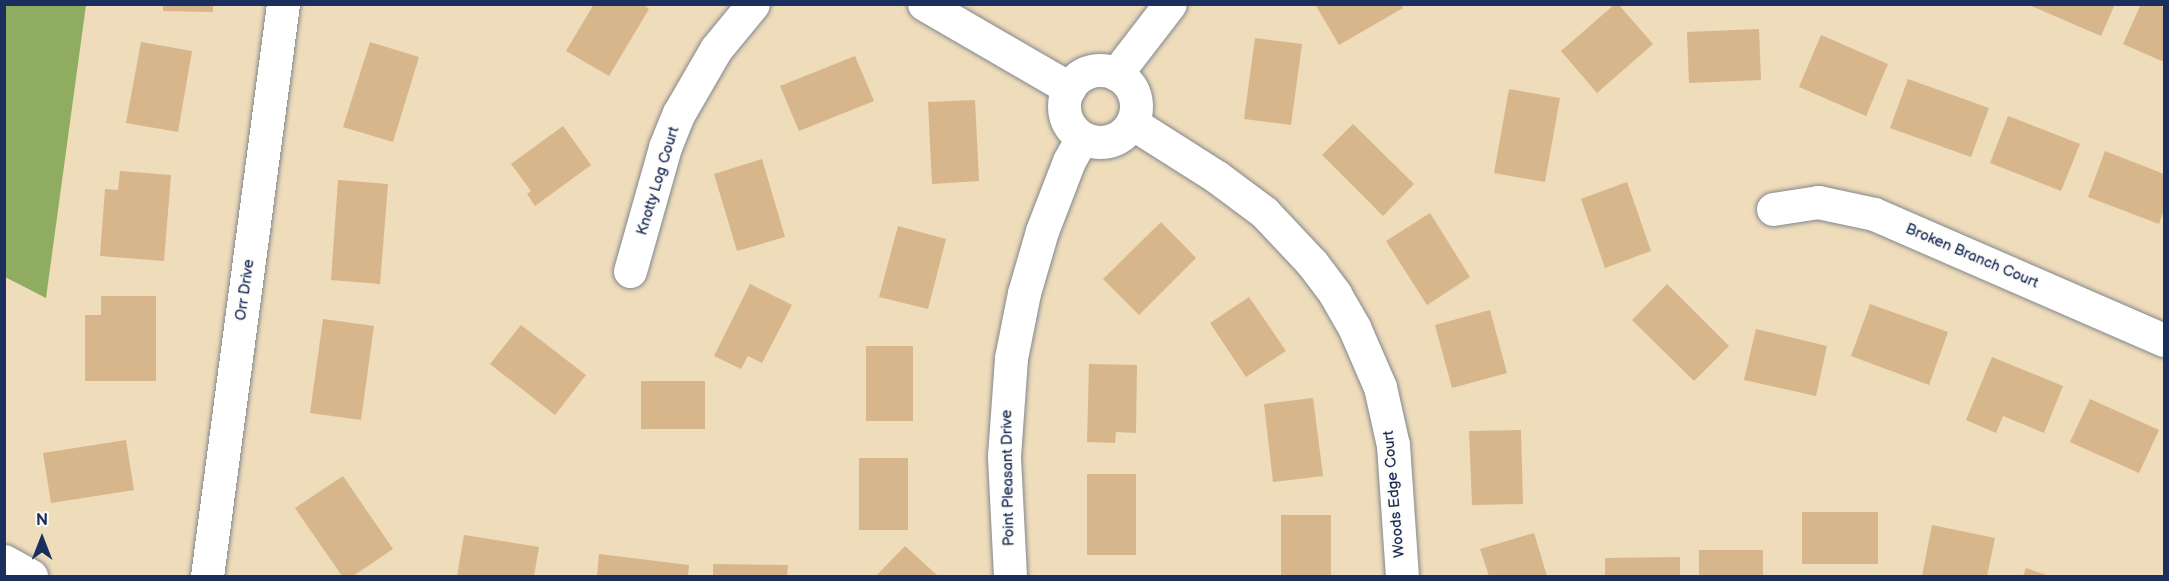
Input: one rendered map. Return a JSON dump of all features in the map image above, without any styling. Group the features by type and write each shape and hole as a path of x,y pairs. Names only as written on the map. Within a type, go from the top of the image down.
{"street":[{"name":"Orr Drive","path":"207,576 283,4"},
{"name":"Knotty Log Court","path":"630,271 665,147 679,113 716,49 753,4"},
{"path":"924,4 1069,88"},
{"path":"1116,74 1170,4"},
{"path":"1095,70 1116,74 1133,90 1136,112 1132,123 1116,139 1104,142 1082,139 1067,121 1064,110 1069,88 1076,80 1095,70"},
{"name":"Woods Edge Court","path":"1132,123 1217,177 1264,212 1312,263 1340,302 1354,327 1380,387 1393,445 1402,576"},
{"name":"Point Pleasant Drive","path":"1010,576 1004,456 1011,358 1024,293 1042,231 1070,161 1082,139"},
{"name":"Broken Branch Court","path":"1773,209 1818,202 1874,214 2164,340"},
{"path":"4,561 31,576"}],"green space":[{"path":"4,5 86,5 46,298 5,277"}],"building":[{"path":"163,4 213,4 213,12 163,11"},
{"path":"594,4 642,4 649,9 609,76 566,51"},
{"path":"1315,4 1401,4 1403,8 1339,45"},
{"path":"1615,4 1618,4 1653,44 1597,93 1561,51"},
{"path":"2027,4 2115,4 2101,36"},
{"path":"2141,4 2157,4 2164,8 2164,62 2123,44"},
{"path":"1759,29 1761,80 1689,83 1687,32"},
{"path":"1821,35 1888,64 1866,116 1799,87"},
{"path":"1255,38 1302,44 1291,125 1244,119"},
{"path":"141,42 192,51 178,132 126,123"},
{"path":"370,42 419,57 393,142 343,127"},
{"path":"855,56 874,101 799,131 780,86"},
{"path":"1908,79 1989,108 1971,157 1890,128"},
{"path":"1509,89 1560,98 1545,182 1494,173"},
{"path":"975,100 979,181 932,184 928,102"},
{"path":"2008,116 2080,144 2061,191 1990,163"},
{"path":"1353,124 1414,184 1383,216 1322,155"},
{"path":"563,126 591,165 535,206 527,194 531,191 511,164"},
{"path":"2105,151 2164,174 2164,210 2159,224 2088,197"},
{"path":"762,159 785,237 737,251 714,174"},
{"path":"120,171 171,175 164,261 100,256 105,189 118,190"},
{"path":"338,180 388,184 380,284 331,280"},
{"path":"1627,182 1651,251 1605,268 1581,199"},
{"path":"1430,213 1470,277 1427,305 1386,241"},
{"path":"1161,222 1196,258 1139,315 1103,279"},
{"path":"898,226 946,239 928,309 879,297"},
{"path":"750,284 792,305 762,363 748,356 741,369 714,356"},
{"path":"1667,284 1729,346 1694,381 1632,320"},
{"path":"101,296 156,296 156,381 85,381 85,315 101,315"},
{"path":"1249,297 1286,351 1246,377 1210,323"},
{"path":"1870,304 1948,332 1929,385 1851,356"},
{"path":"1490,310 1507,373 1452,388 1435,325"},
{"path":"323,319 374,326 361,420 310,413"},
{"path":"521,325 586,375 555,415 490,364"},
{"path":"1756,329 1827,346 1816,396 1744,380"},
{"path":"866,346 913,346 913,421 866,421"},
{"path":"1992,357 2063,386 2044,433 2003,416 1996,433 1966,420"},
{"path":"1089,364 1137,365 1136,433 1116,432 1115,443 1087,442"},
{"path":"641,381 705,381 705,429 641,429"},
{"path":"1313,398 1323,476 1273,482 1264,404"},
{"path":"2090,399 2159,430 2139,473 2070,442"},
{"path":"1521,430 1523,504 1472,505 1469,431"},
{"path":"126,440 134,490 51,503 43,453"},
{"path":"859,458 908,458 908,530 859,530"},
{"path":"1087,474 1136,474 1136,555 1087,555"},
{"path":"343,476 393,549 353,576 342,576 295,508"},
{"path":"1802,512 1878,512 1878,564 1802,564"},
{"path":"1281,515 1331,515 1331,576 1281,576"},
{"path":"1932,525 1995,538 1987,576 1922,576"},
{"path":"1534,533 1547,576 1489,576 1480,549"},
{"path":"464,535 539,547 534,576 457,576"},
{"path":"905,546 938,576 876,576"},
{"path":"1699,550 1763,550 1763,576 1699,576"},
{"path":"599,554 689,565 688,576 597,576"},
{"path":"1680,557 1680,576 1605,576 1605,558"},
{"path":"713,564 788,565 787,576 713,576"},
{"path":"2026,568 2049,576 2023,576"}]}
